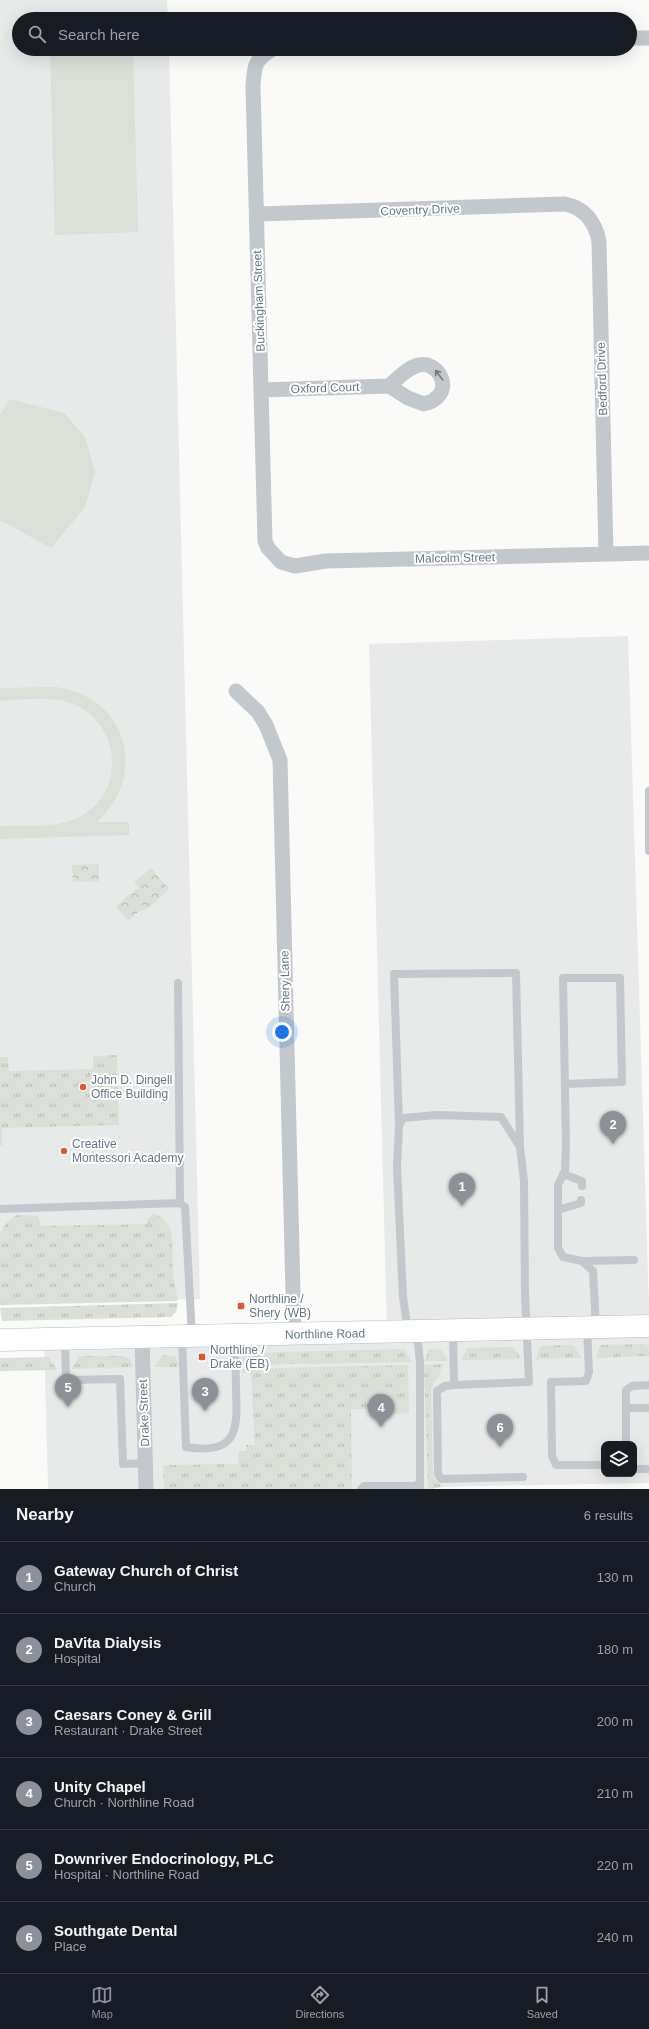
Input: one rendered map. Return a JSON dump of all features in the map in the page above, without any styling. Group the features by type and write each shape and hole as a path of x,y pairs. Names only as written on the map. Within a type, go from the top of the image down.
{"main road":[{"name":"Northline Road","path":"0,1340 649,1326"}],"street":[{"path":"637,38 649,38"},
{"name":"Buckingham Street","path":"264,56 256,63 253,86 262,390 264,532 268,548"},
{"name":"Coventry Drive","path":"257,214 565,204 574,206 581,210"},
{"name":"Bedford Drive","path":"581,210 591,220 599,241 606,554"},
{"name":"Oxford Court","path":"262,390 389,386"},
{"name":"Malcolm Street","path":"268,548 281,562 295,566 326,560 649,553"},
{"name":"Shery Lane","path":"236,691 258,712 266,725 280,760 294,1334"},
{"name":"Drake Street","path":"142,1338 146,1489"}],"lane":[{"path":"649,791 649,851"},
{"path":"361,1489 364,1486 420,1486 420,1363 403,1297 397,1167 399,1126 394,974 516,973 520,1147 524,1181 525,1294 529,1382 454,1385 445,1386 437,1391 438,1474 441,1479 523,1476"},
{"path":"565,1084 622,1082 620,978 563,978 566,1146 563,1174 558,1185 558,1248 563,1257 582,1261 634,1260"},
{"path":"178,983 180,1203"},
{"path":"399,1126 403,1118 438,1115 501,1117 520,1147"},
{"path":"563,1174 582,1181 582,1186"},
{"path":"558,1210 581,1203 581,1200"},
{"path":"0,1209 180,1203 185,1207 187,1337 186,1447 201,1449 215,1447 226,1442 236,1426 237,1405 234,1335"},
{"path":"582,1261 593,1271 592,1328 589,1372 586,1381 551,1382 552,1456 556,1465 601,1465"},
{"path":"453,1330 454,1385"},
{"path":"65,1339 66,1380 120,1379 123,1464 146,1463"},
{"path":"626,1441 626,1390 632,1386 649,1385"},
{"path":"626,1408 649,1408"},
{"path":"637,1469 649,1469"}],"shaded area":[{"path":"0,0 167,0 168,12 12,12 12,56 169,56 200,1299 0,1304"},
{"path":"628,636 649,1309 649,1483 434,1487 434,1489 48,1489 44,1340 387,1332 369,644"}],"green space":[{"path":"50,56 133,56 138,232 55,235"},
{"path":"10,399 64,413 85,437 95,472 85,507 51,548 0,520 0,415"},
{"path":"56,687 80,694 100,706 114,721 123,740 126,761 123,782 113,803 97,822 129,822 129,835 0,839 0,826 53,825 70,821 88,812 101,799 109,783 112,766 110,748 104,731 92,716 76,705 58,700 38,699 0,701 0,688"},
{"path":"99,864 99,881 73,882 72,865"},
{"path":"151,868 169,889 150,907 138,912 128,921 116,907 128,895 139,888 134,882"},
{"path":"117,1055 119,1125 2,1128 2,1145 0,1145 0,1057 8,1057 9,1071 93,1069 93,1056"},
{"path":"153,1214 161,1217 167,1223 170,1230 173,1247 174,1283 178,1301 0,1305 0,1234 6,1223 17,1215 38,1216 41,1226 147,1224 147,1220"},
{"path":"178,1303 176,1312 171,1317 2,1321 0,1308"},
{"path":"644,1344 649,1346 649,1356 596,1358 600,1345"},
{"path":"573,1345 582,1358 536,1359 541,1346"},
{"path":"512,1347 521,1359 461,1360 467,1348"},
{"path":"404,1349 412,1362 242,1365 243,1358 249,1353"},
{"path":"429,1349 441,1350 448,1361 425,1361"},
{"path":"164,1355 175,1356 178,1362 178,1367 155,1367 157,1362"},
{"path":"79,1356 123,1356 130,1359 133,1367 72,1369"},
{"path":"49,1357 57,1370 0,1371 0,1358"},
{"path":"446,1364 442,1366 439,1376 431,1390 433,1477 442,1487 428,1489 424,1365"},
{"path":"408,1365 409,1413 387,1414 386,1409 351,1409 352,1489 164,1489 163,1465 238,1464 239,1451 246,1451 246,1445 255,1445 251,1373 244,1373 241,1369"}],"place":[{"name":"John D. Dingell Office Building","path":"83,1087"},
{"name":"DaVita Dialysis","path":"613,1144"},
{"name":"Creative Montessori Academy","path":"64,1151"},
{"name":"Gateway Church of Christ","path":"462,1206"},
{"name":"Northline / Shery (WB)","path":"241,1306"},
{"name":"Northline / Drake (EB)","path":"202,1357"},
{"name":"Downriver Endocrinology, PLC","path":"68,1407"},
{"name":"Caesars Coney & Grill","path":"205,1411"},
{"name":"Unity Chapel","path":"381,1427"},
{"name":"Southgate Dental","path":"500,1447"}]}
